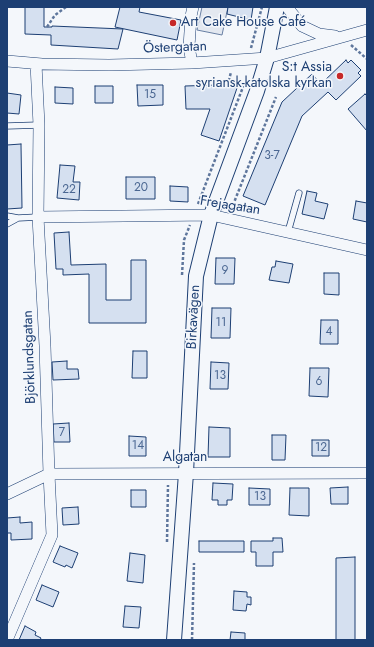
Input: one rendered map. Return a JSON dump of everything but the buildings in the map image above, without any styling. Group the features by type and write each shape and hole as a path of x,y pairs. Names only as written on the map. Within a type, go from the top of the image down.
{"street":[{"path":"192,63 189,47 193,7"},
{"name":"Birkavägen","path":"174,640 186,473 196,276 211,215 257,91 267,58 277,7"},
{"name":"Östergatan","path":"287,7 302,26 319,34 341,36"},
{"name":"Östergatan","path":"7,61 36,64 109,65 192,63 267,58 341,36 367,30"},
{"name":"Björklundsgatan","path":"7,640 52,535 45,346 38,217 39,125 36,64"},
{"name":"Frejagatan","path":"38,217 211,215 367,250"},
{"name":"Algatan","path":"7,494 49,474 367,473"}],"lane":[{"path":"7,126 39,125"},
{"path":"288,232 299,193"},
{"path":"7,216 18,218 38,217"},
{"path":"7,224 18,218"}],"path":[{"path":"47,27 55,15 66,7"},
{"path":"341,36 367,60"},
{"path":"228,218 276,96"},
{"path":"192,640 194,558"}],"shaded area":[{"path":"202,7 228,7 222,35 197,30"}],"place":[{"name":"Art Cake House Café","path":"173,23"},
{"name":"S:t Assia syriansk-katolska kyrkan","path":"340,76"}]}
